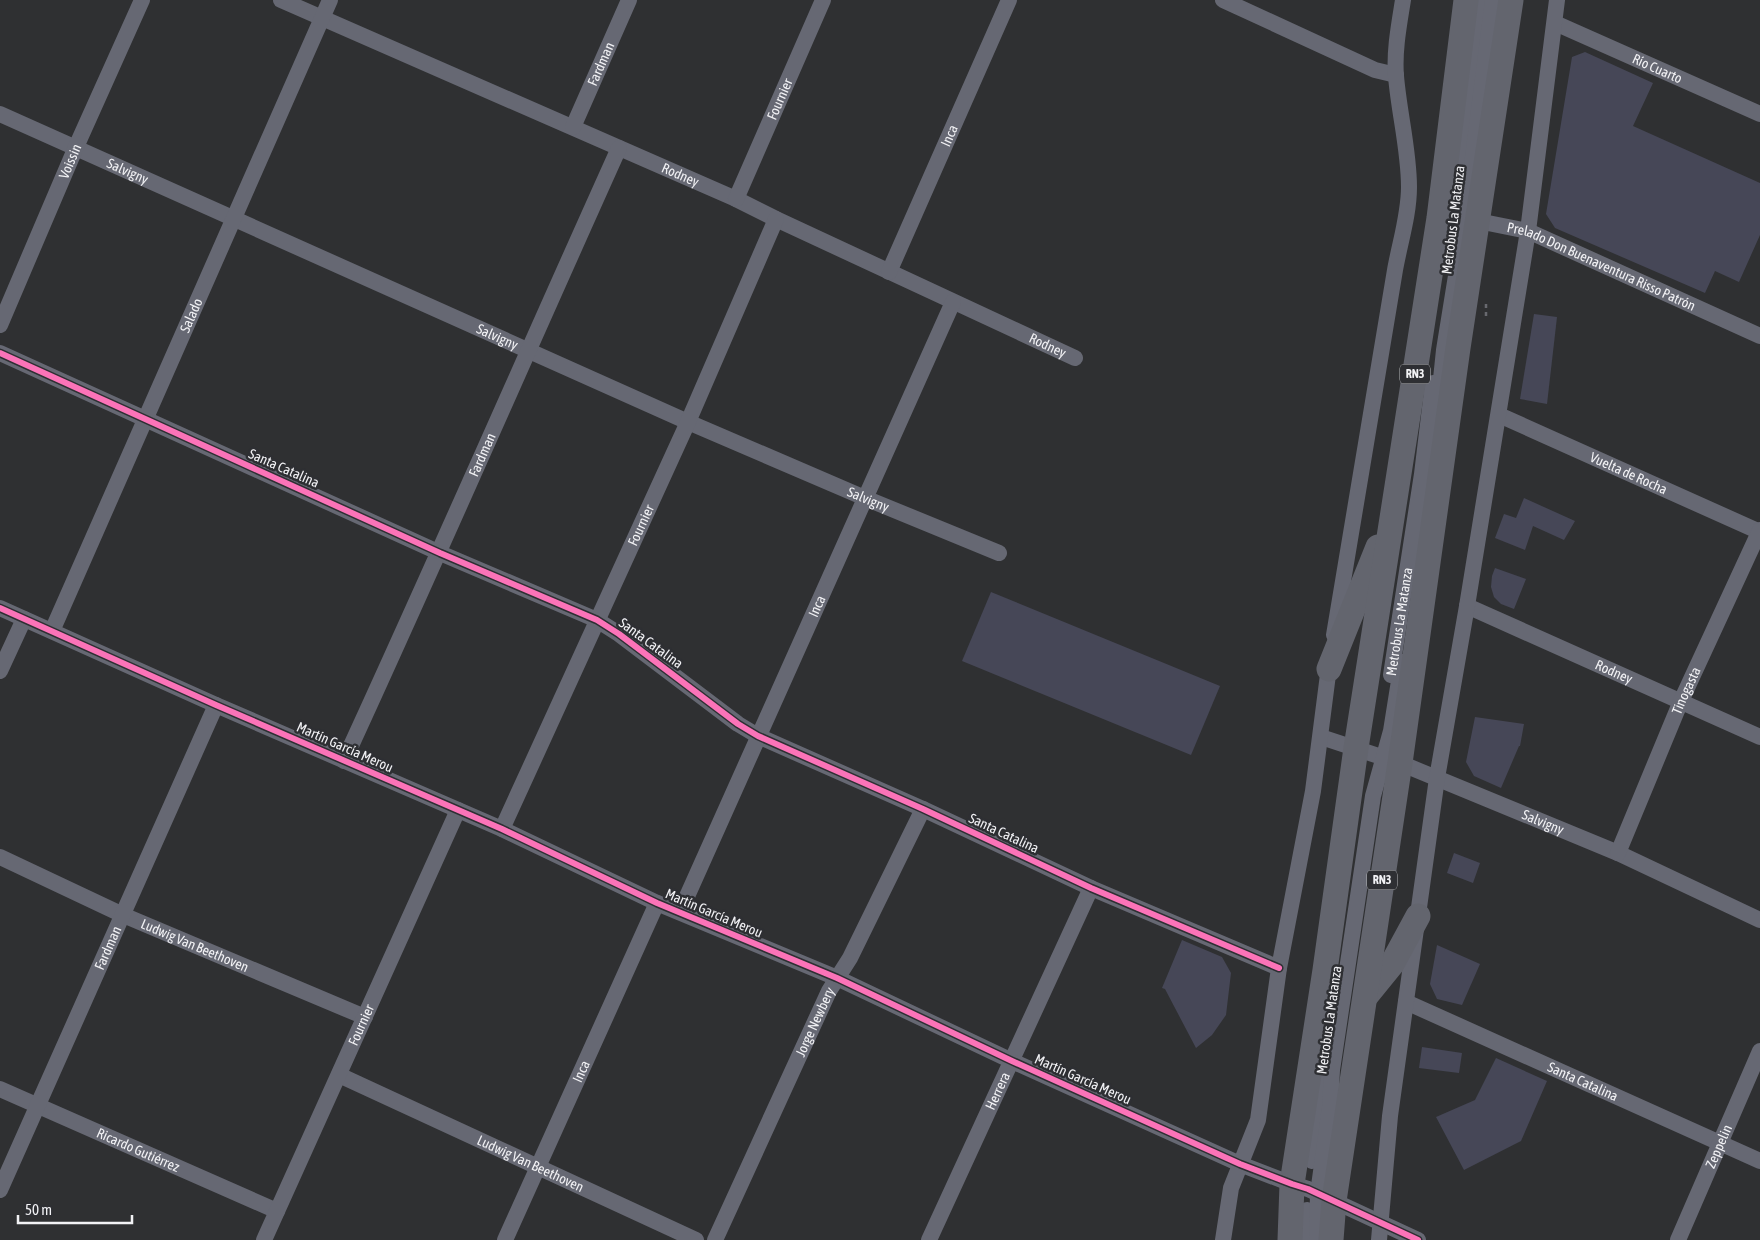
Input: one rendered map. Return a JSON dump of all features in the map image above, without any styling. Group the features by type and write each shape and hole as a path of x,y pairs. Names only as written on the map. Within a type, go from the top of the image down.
{"highway":[{"name":"RN3","path":"1330,1240 1313,1192 1325,970 1378,755 1458,348 1459,220 1466,0"},
{"name":"RN3","path":"1290,1240 1313,1192 1365,998 1394,508 1459,220 1512,0"},
{"path":"1329,669 1394,508"},
{"path":"1365,998 1392,964 1418,916"}],"street":[{"name":"Voissin","path":"0,325 76,147 142,0"},
{"name":"Rodney","path":"281,0 736,199 776,220 1075,358"},
{"name":"Salado","path":"52,630 330,0"},
{"name":"Fardman","path":"573,128 629,0"},
{"name":"Fournier","path":"736,199 824,0"},
{"name":"Inca","path":"889,272 1009,0"},
{"path":"1222,0 1376,70 1396,76"},
{"path":"1223,1240 1231,1188 1258,1120 1279,968 1313,791 1329,669 1396,263 1405,224 1409,190 1408,169 1396,76 1396,50 1403,0"},
{"name":"Metrobus La Matanza","path":"1378,755 1391,731 1430,480 1459,220 1480,0"},
{"name":"Metrobus La Matanza","path":"1459,220 1493,0"},
{"path":"1379,1240 1390,1116 1437,778 1499,415 1528,231 1557,0"},
{"name":"Río Cuarto","path":"1555,23 1760,114"},
{"name":"Salvigny","path":"0,114 688,422 998,553"},
{"name":"Fardman","path":"344,760 440,553 528,351 620,148"},
{"name":"Fournier","path":"502,830 688,422 776,220"},
{"name":"Prelado Don Buenaventura Risso Patrón","path":"1459,220 1528,231 1760,336"},
{"name":"Inca","path":"680,912 953,302"},
{"name":"Santa Catalina","path":"0,353 440,553 597,620 619,634 738,724 758,736 923,809 1092,888 1279,968"},
{"name":"Vuelta de Rocha","path":"1499,415 1760,531"},
{"name":"Tinogasta","path":"1618,853 1681,701 1760,531"},
{"name":"Rodney","path":"1467,606 1760,737"},
{"name":"Martín García Merou","path":"0,608 216,705 458,810 657,903 837,978 1012,1061 1240,1164 1313,1192 1418,1240"},
{"path":"0,671 24,619"},
{"name":"Fardman","path":"0,1190 216,705"},
{"name":"Salvigny","path":"1321,737 1378,755 1437,778 1618,853 1760,920"},
{"name":"Jorge Newbery","path":"715,1240 829,991 850,958 923,809"},
{"name":"Fournier","path":"264,1240 458,810"},
{"name":"Ludwig Van Beethoven","path":"0,857 123,915 365,1016"},
{"name":"Herrera","path":"929,1240 1092,888"},
{"name":"Inca","path":"505,1240 657,903"},
{"name":"Santa Catalina","path":"1406,1002 1760,1161"},
{"name":"Zeppelin","path":"1678,1240 1760,1051"},
{"name":"Ludwig Van Beethoven","path":"339,1075 696,1240"},
{"name":"Ricardo Gutiérrez","path":"0,1089 277,1211"},
{"path":"1305,1240 1313,1192"},
{"path":"1313,1192 1317,1240"}],"building":[{"path":"1585,52 1653,83 1633,126 1760,183 1760,235 1739,282 1715,271 1705,293 1555,228 1546,214 1572,57"},
{"path":"1534,314 1557,317 1547,404 1520,399"},
{"path":"1524,498 1575,521 1564,540 1533,526 1525,550 1495,538 1504,514 1516,518"},
{"path":"1495,568 1526,579 1514,609 1501,604 1494,597 1491,587"},
{"path":"991,592 1220,686 1191,755 962,661"},
{"path":"1475,717 1524,724 1520,746 1501,788 1474,776 1466,762"},
{"path":"1454,853 1480,863 1473,883 1447,873"},
{"path":"1182,940 1222,957 1231,973 1226,1015 1212,1035 1196,1048 1165,989 1162,988"},
{"path":"1437,945 1480,964 1462,1005 1437,999 1430,984"},
{"path":"1422,1047 1462,1053 1459,1073 1419,1068"},
{"path":"1496,1058 1547,1081 1521,1141 1464,1170 1436,1117 1475,1100"}],"cycle path":[{"path":"0,353 440,553 597,620 619,634 738,724 758,736 923,809 1091,888 1279,968"},
{"path":"0,608 216,705 502,829 657,903 837,978 1012,1061 1240,1164 1308,1189 1418,1240"}]}
